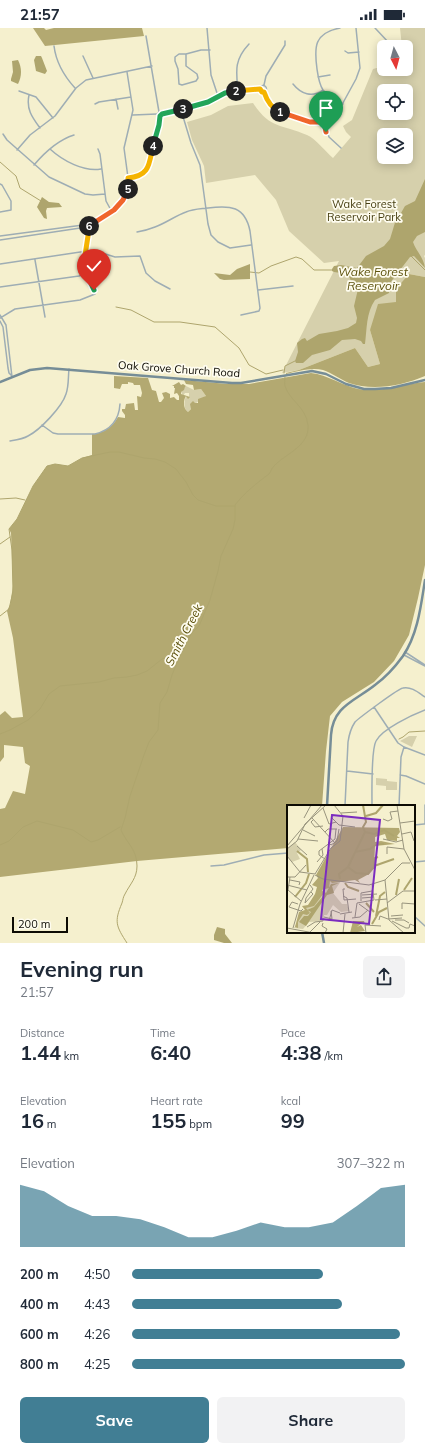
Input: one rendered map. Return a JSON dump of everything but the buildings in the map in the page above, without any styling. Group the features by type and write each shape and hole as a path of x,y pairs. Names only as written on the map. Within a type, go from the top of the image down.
{"main road":[{"name":"Oak Grove Church Road","path":"0,382 38,369 69,369 232,383 241,383 312,371 326,374 358,388 375,389 392,388 425,380"},
{"path":"327,805 331,731 335,718 342,708 384,678 404,653 413,636 425,580"},
{"path":"322,933 324,943"}],"street":[{"path":"207,28 211,75 218,96"},
{"path":"340,28 323,34 316,45 315,54 318,77 323,90 343,104"},
{"path":"260,89 264,92 267,100 277,111 310,122 324,122 334,117 343,104 358,74 360,64 356,28"},
{"path":"374,28 386,40"},
{"path":"146,36 152,66 158,113 160,116"},
{"path":"133,115 162,114 208,102 225,93 260,89 261,86 264,85 266,76 285,45 285,41"},
{"path":"238,91 236,69 240,56 249,44"},
{"path":"54,46 55,57 58,63 76,88"},
{"path":"186,54 186,66 197,74 198,78 196,81 182,85 179,84 178,69 175,57 179,54 210,50"},
{"path":"345,51 348,54 359,52"},
{"path":"83,56 93,78"},
{"path":"17,150 30,135 52,118 76,88 86,80 152,66"},
{"path":"0,240 87,227 112,212 123,200 127,194 129,185 124,148 133,115 127,72"},
{"path":"318,77 330,75"},
{"path":"293,84 297,90 306,94 316,94 323,90"},
{"path":"264,85 267,89 264,92"},
{"path":"19,91 36,97 52,118"},
{"path":"29,94 28,102 30,114 40,128"},
{"path":"95,104 131,97"},
{"path":"116,99 118,109"},
{"path":"181,110 188,137 200,165 209,229 214,239 230,248 252,245"},
{"path":"128,178 142,175 149,167 154,138 159,125 160,116 162,114"},
{"path":"324,122 329,138 341,148"},
{"path":"3,134 17,150 49,177 85,194 105,194"},
{"path":"34,165 59,141 74,135"},
{"path":"50,149 60,157 86,168 94,170 101,169"},
{"path":"98,149 100,154 105,194 112,212"},
{"path":"0,184 2,185 10,202 12,210 0,212"},
{"path":"137,232 156,227 185,212 225,206 234,208 240,212 248,224 260,308 259,311 242,314"},
{"path":"0,236 86,224 97,220"},
{"path":"0,318 15,309 80,300 95,294 84,262 88,236 86,224"},
{"path":"0,264 85,252 92,254 96,250 115,257 140,256 146,272 155,281 170,289"},
{"path":"35,259 44,317"},
{"path":"0,288 79,276 87,273"},
{"path":"258,290 293,286"},
{"path":"0,318 6,324 12,377"},
{"path":"0,318 3,327 9,373 12,377"},
{"path":"10,441 29,436 60,406 68,389 69,369"},
{"path":"42,425 53,433 58,434 100,433 114,423 119,415 120,404"},
{"path":"404,653 425,666"},
{"path":"345,805 348,742 350,730 360,718 397,690 402,688 410,688 425,697"},
{"path":"374,707 398,743 404,747 425,755"},
{"path":"372,805 375,744 380,736 412,715 425,710"},
{"path":"399,805 401,757 404,747"},
{"path":"347,770 373,774"},
{"path":"400,775 425,784"},
{"path":"415,825 425,824 425,805"},
{"path":"211,866 224,865 264,855 287,853"},
{"path":"415,862 425,860"},
{"path":"415,917 425,926"}],"green space":[{"name":"Wake Forest Reservoir Park","path":"400,28 425,28 425,277 409,274 396,302 370,330 380,364 368,367 355,348 299,370 282,373 339,261 324,263 289,231 276,200 255,175 206,183 204,166 192,140 187,122 211,115 228,106 253,103 271,122 307,135 317,142 333,158 351,137 343,126 352,120 373,69 377,68 377,76 413,76 413,40 401,40"},
{"path":"186,386 194,390 201,389 206,396 196,403 188,412 185,409 185,402 186,396 189,398 189,393 185,393 183,396 181,392"},
{"path":"409,736 417,736 412,747 400,741"},
{"path":"376,778 397,782 397,790 386,790 386,786 376,785"}],"shaded area":[{"path":"33,28 44,28 46,30 54,28 142,28 144,36 45,46"},
{"path":"409,274 425,277 425,376 397,385 367,387 349,383 319,369 286,374 355,348 368,367 380,364 370,330 378,304 396,302 396,289"},
{"path":"311,373 358,389 367,390 425,382 425,565 409,635 394,661 374,682 342,702 330,716 322,805 287,805 287,848 137,861 0,877 0,809 5,808 13,791 25,794 30,766 25,763 23,747 4,745 4,757 0,762 0,715 5,711 12,718 23,717 13,638 7,611 10,605 13,586 11,533 9,529 17,519 33,486 47,466 55,464 68,466 82,458 92,455 92,434 100,433 107,429 118,417 125,418 122,409 125,409 126,404 134,403 135,410 138,410 137,396 141,397 142,393 140,385 134,385 133,383 128,382 128,384 122,384 120,389 114,388 114,376 148,378 152,390 156,391 159,402 161,402 164,398 162,393 166,392 170,394 170,398 174,397 179,400 177,393 174,394 174,386 172,386 179,382 181,385 183,384 186,386 181,394 190,397 188,399 186,396 184,402 184,407 188,412 191,409 190,404 193,401 198,403 198,399 206,396 201,389 194,390 193,385 186,384 184,380 227,384 249,384"}],"water":[{"path":"36,56 41,56 42,58 47,71 45,74 36,71 34,60"},
{"path":"18,60 21,72 18,84 11,81 11,79 13,72 12,61"},
{"name":"Wake Forest Reservoir","path":"425,179 425,232 417,236 413,242 425,268 414,256 410,257 390,283 389,293 375,300 368,316 365,344 355,339 342,340 330,350 312,355 303,363 296,363 295,361 298,352 297,343 302,339 305,338 307,341 319,334 348,328 356,323 357,318 354,306 358,289 351,281 348,274 334,272 332,269 334,266 341,265 357,268 366,256 384,246 390,239 397,216 401,213 405,206 415,201"},
{"path":"42,197 49,202 59,203 62,207 47,208 47,219 44,218 37,207"},
{"path":"250,264 250,279 224,280 220,279 214,273 230,275 237,269"},
{"path":"217,927 225,929 225,934 232,943 224,943 214,940"}],"waterway":[{"path":"0,162 16,176 20,188 41,201"},
{"name":"Smith Creek","path":"411,256 425,270"},
{"path":"250,272 259,273 271,266 296,257 302,259 314,270 332,270"},
{"path":"116,307 131,310 154,322 180,322 215,327 239,348 249,365 266,374 283,370"},
{"name":"Smith Creek","path":"284,373 285,366 295,361"},
{"name":"Smith Creek","path":"127,943 118,928 117,920 124,896 135,877 137,860 134,851 121,830 130,796 144,755 149,742 158,730 160,703 167,692 180,656 191,634 199,626 210,600 221,556 233,529 235,520 235,505 247,492 269,474 273,467 296,449 305,439 308,432 307,419 301,408 287,391 285,377"},
{"path":"0,616 9,609 13,592 12,550 9,529 17,519 33,486 47,466 55,464 68,466 82,458 110,452 119,452 155,459 165,462 176,469 198,500 216,506 235,506"},
{"path":"0,499 16,498 25,500"},
{"path":"0,544 10,537"},
{"path":"0,734 28,720 40,709 49,694 60,686 99,682 114,678 137,675 147,671 162,659 171,656 176,650 184,647"},
{"path":"399,739 409,732 425,731"},
{"path":"0,845 9,841 23,827 37,821 73,830 91,842 98,840 120,827"}],"route":[{"path":"94,290 84,265 89,232 87,227 91,226 97,220 114,210 123,200 128,190 128,178 135,178 142,175 149,167 154,138 159,125 160,116 162,114 208,102 225,93 260,89 264,92 271,106 277,111 310,122 324,122 326,132"}]}
